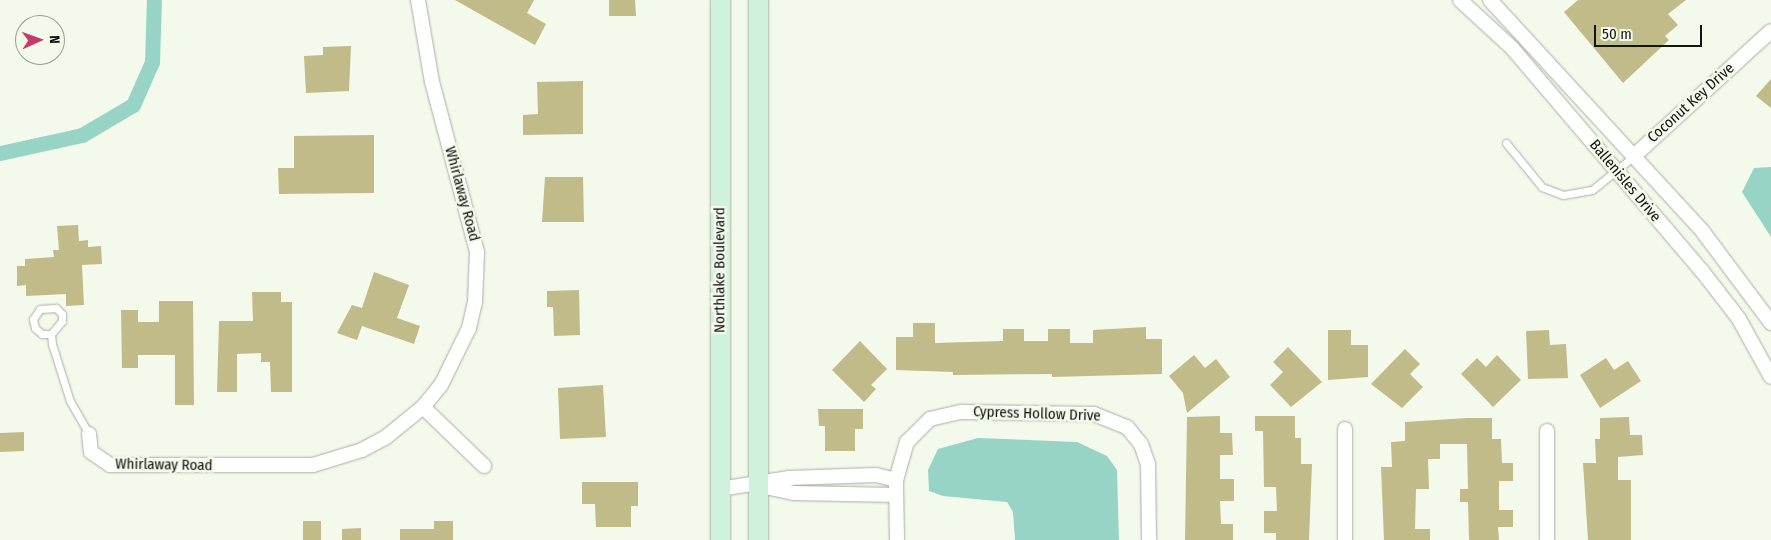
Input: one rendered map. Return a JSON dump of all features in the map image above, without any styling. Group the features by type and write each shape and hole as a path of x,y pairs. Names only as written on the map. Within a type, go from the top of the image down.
{"main road":[{"name":"Northlake Boulevard","path":"720,0 720,540"},
{"path":"758,0 758,540"}],"street":[{"name":"Whirlaway Road","path":"89,434 91,452 110,465 287,468 313,465 362,450 385,438 423,407 460,352 475,303 478,277 473,226 432,82 418,0"},
{"name":"Ballenisles Drive","path":"1460,0 1512,48 1739,319 1771,377"},
{"name":"Ballenisles Drive","path":"1490,0 1703,232 1771,323"},
{"name":"Coconut Key Drive","path":"1634,156 1771,31"},
{"path":"423,407 484,466"},
{"name":"Cypress Hollow Drive","path":"897,540 896,480 907,442 921,426 939,415 961,412 1105,416 1127,428 1145,454 1149,540"},
{"path":"1345,429 1345,540"},
{"path":"1547,431 1547,540"},
{"path":"720,489 758,485 789,478 876,475 896,480"},
{"path":"758,485 793,493 896,495"}],"lane":[{"path":"1506,144 1542,187 1563,194 1592,190 1634,156"},
{"path":"47,306 60,310 62,314 62,321 51,334 42,334 33,324 36,311 47,306"},
{"path":"51,334 70,401 89,434"}],"water":[{"path":"1771,167 1771,237 1742,192 1754,168"},
{"path":"978,438 1077,442 1107,456 1117,470 1119,540 1015,540 1013,512 1007,502 943,496 929,491 928,470 938,449"}],"building":[{"path":"455,0 534,0 527,13 546,24 535,45"},
{"path":"609,0 635,0 636,16 609,16"},
{"path":"1578,0 1686,0 1668,14 1678,25 1665,36 1669,40 1623,83 1564,12"},
{"path":"351,46 349,91 306,93 304,56 323,55 323,47"},
{"path":"1771,79 1771,108 1756,96"},
{"path":"583,81 583,134 523,135 523,115 538,114 537,82"},
{"path":"374,135 374,193 279,194 278,168 294,168 294,136"},
{"path":"545,177 583,177 584,222 542,222"},
{"path":"78,225 79,241 88,240 88,247 101,246 102,264 82,265 84,305 66,306 66,294 26,296 26,285 17,286 17,266 25,266 25,259 54,257 53,250 59,250 57,226"},
{"path":"374,272 409,285 397,318 420,326 414,344 362,326 357,340 337,333 352,305 362,308"},
{"path":"579,290 580,335 554,336 553,307 547,307 547,291"},
{"path":"252,292 281,292 281,302 292,302 292,392 271,392 270,362 261,362 261,353 237,354 237,392 217,392 219,321 253,321"},
{"path":"159,301 193,301 194,405 175,405 175,355 138,355 138,368 122,368 121,310 138,310 138,322 159,322"},
{"path":"913,323 935,323 935,343 1003,341 1003,329 1024,329 1024,341 1048,341 1048,329 1070,329 1070,343 1093,343 1093,330 1146,327 1146,339 1162,339 1162,374 1052,377 1052,374 953,375 953,372 896,370 896,337 913,337"},
{"path":"1328,330 1351,330 1351,345 1368,345 1368,377 1328,380"},
{"path":"1549,330 1550,345 1566,344 1568,378 1528,379 1526,331"},
{"path":"860,341 887,369 871,385 876,389 864,402 832,370"},
{"path":"1288,347 1322,382 1291,407 1270,385 1283,372 1273,362"},
{"path":"1405,349 1420,364 1410,374 1423,387 1402,408 1371,384"},
{"path":"1194,355 1205,368 1216,359 1230,377 1187,413 1183,393 1169,376"},
{"path":"1497,355 1521,380 1493,407 1461,374 1477,358 1486,367"},
{"path":"1606,358 1614,370 1628,361 1641,381 1600,408 1580,375"},
{"path":"603,385 606,437 560,439 558,388"},
{"path":"818,409 863,409 863,429 855,429 855,451 825,451 825,426 819,426"},
{"path":"1220,416 1220,433 1232,433 1233,455 1220,455 1220,479 1234,479 1234,501 1220,501 1221,524 1233,524 1233,540 1185,540 1187,417"},
{"path":"1255,416 1295,416 1295,438 1301,438 1301,464 1312,464 1309,540 1276,540 1276,533 1264,533 1264,511 1277,511 1276,487 1264,487 1263,431 1255,431"},
{"path":"1629,417 1630,435 1642,435 1643,455 1618,457 1618,480 1631,480 1631,540 1588,540 1583,463 1596,463 1595,439 1600,439 1600,418"},
{"path":"1492,418 1492,439 1501,439 1502,463 1513,463 1513,481 1499,481 1499,510 1513,510 1513,527 1498,527 1499,540 1469,540 1468,502 1460,502 1460,489 1468,489 1467,444 1440,444 1440,459 1428,459 1429,489 1416,489 1415,529 1430,529 1430,540 1384,540 1381,467 1392,467 1391,442 1405,441 1405,422"},
{"path":"24,432 24,451 0,452 0,433"},
{"path":"582,482 638,482 638,506 631,506 631,527 596,527 595,504 582,504"},
{"path":"303,521 321,521 321,540 303,540"},
{"path":"434,521 453,521 453,540 400,540 400,529 434,529"},
{"path":"361,528 361,540 342,540 342,529"}],"waterway":[{"path":"0,153 82,135 133,105 152,62 154,0"}]}
